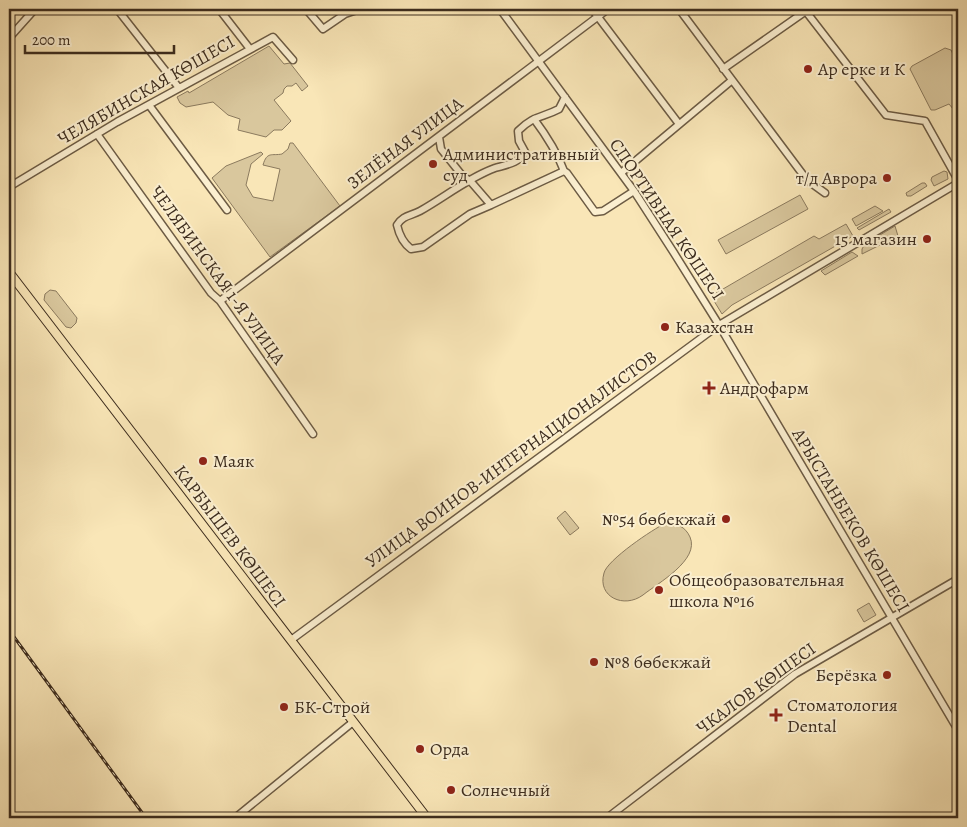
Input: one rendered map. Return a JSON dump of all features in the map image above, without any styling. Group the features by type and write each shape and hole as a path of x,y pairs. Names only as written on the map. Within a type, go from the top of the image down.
{"main road":[{"name":"КАРБЫШЕВ КӨШЕСІ","path":"9,272 427,818"}],"street":[{"path":"117,9 179,88"},
{"path":"219,9 250,48"},
{"path":"306,9 323,29 345,14 360,9"},
{"name":"СПОРТИВНАЯ КӨШЕСІ","path":"500,9 634,191 719,325"},
{"path":"592,9 680,124"},
{"name":"ЗЕЛЁНАЯ УЛИЦА","path":"220,301 608,9"},
{"path":"679,9 731,81 807,180 825,194"},
{"path":"9,38 30,10"},
{"path":"723,69 805,10 886,115 925,121 958,182"},
{"name":"ЧЕЛЯБИНСКАЯ КӨШЕСІ","path":"9,187 97,134 273,37 293,60"},
{"path":"621,173 731,81"},
{"path":"564,171 470,214 423,247 411,249 406,245 398,229 397,225 400,219 419,212 468,181 504,166 524,155 525,152 519,141 518,131 534,119 559,109 565,97"},
{"path":"149,105 227,210"},
{"path":"534,119 548,138 564,171 595,212 603,211 634,191"},
{"name":"ЧЕЛЯБИНСКАЯ 1-Я УЛИЦА","path":"97,134 211,293 220,301 313,434"},
{"path":"439,137 441,149 491,205"},
{"name":"УЛИЦА ВОИНОВ-ИНТЕРНАЦИОНАЛИСТОВ","path":"291,640 719,325 958,182"},
{"name":"АРЫСТАНБЕКОВ КӨШЕСІ","path":"719,325 958,730"},
{"name":"ЧКАЛОВ КӨШЕСІ","path":"607,818 788,679 958,580"},
{"path":"235,818 353,722"}],"shaded area":[{"path":"269,46 284,64 290,63 308,86 302,91 296,83 292,86 287,86 283,93 274,100 291,121 282,130 274,130 266,137 238,130 240,119 228,115 213,102 186,107 180,103 177,97 188,91 189,93"},
{"path":"945,48 951,50 958,65 958,115 949,104 931,110 910,69 912,66"},
{"path":"290,143 293,143 340,206 270,257 212,178 226,166 261,152 263,154 251,164 246,185 253,197 273,201 280,169 263,165 268,156 282,154 288,149"},
{"path":"944,171 947,172 948,179 934,186 931,180 932,177"},
{"path":"925,183 927,186 911,196 907,196 906,193"},
{"path":"800,195 808,209 726,254 718,240"},
{"path":"875,206 883,211 856,226 852,219"},
{"path":"889,209 891,212 859,230 857,228"},
{"path":"846,224 853,236 732,305 722,314 711,296 814,236 819,239"},
{"path":"895,226 898,236 862,254 865,244"},
{"path":"852,252 858,256 825,275 821,271"},
{"path":"50,290 56,291 77,318 76,323 71,328 66,327 44,300 45,294"},
{"path":"565,511 579,528 570,535 557,518"},
{"path":"666,523 680,526 686,530 690,537 691,546 689,554 683,562 676,570 636,599 620,601 608,594 604,589 603,581 607,567 631,545"},
{"path":"869,603 876,615 864,622 857,610"}],"railway":[{"path":"9,630 146,818"}],"place":[{"name":"Ар ерке и К","path":"808,69"},
{"name":"Административный суд","path":"433,164"},
{"name":"т/д Аврора","path":"887,178"},
{"name":"15 магазин","path":"927,239"},
{"name":"Казахстан","path":"665,327"},
{"name":"Андрофарм","path":"709,388"},
{"name":"Маяк","path":"203,461"},
{"name":"№54 бөбекжай","path":"726,519"},
{"name":"Общеобразовательная школа №16","path":"659,590"},
{"name":"№8 бөбекжай","path":"594,662"},
{"name":"Берёзка","path":"887,675"},
{"name":"БК-Строй","path":"284,707"},
{"name":"Стоматология Dental","path":"776,715"},
{"name":"Орда","path":"420,749"},
{"name":"Солнечный","path":"451,790"}]}
